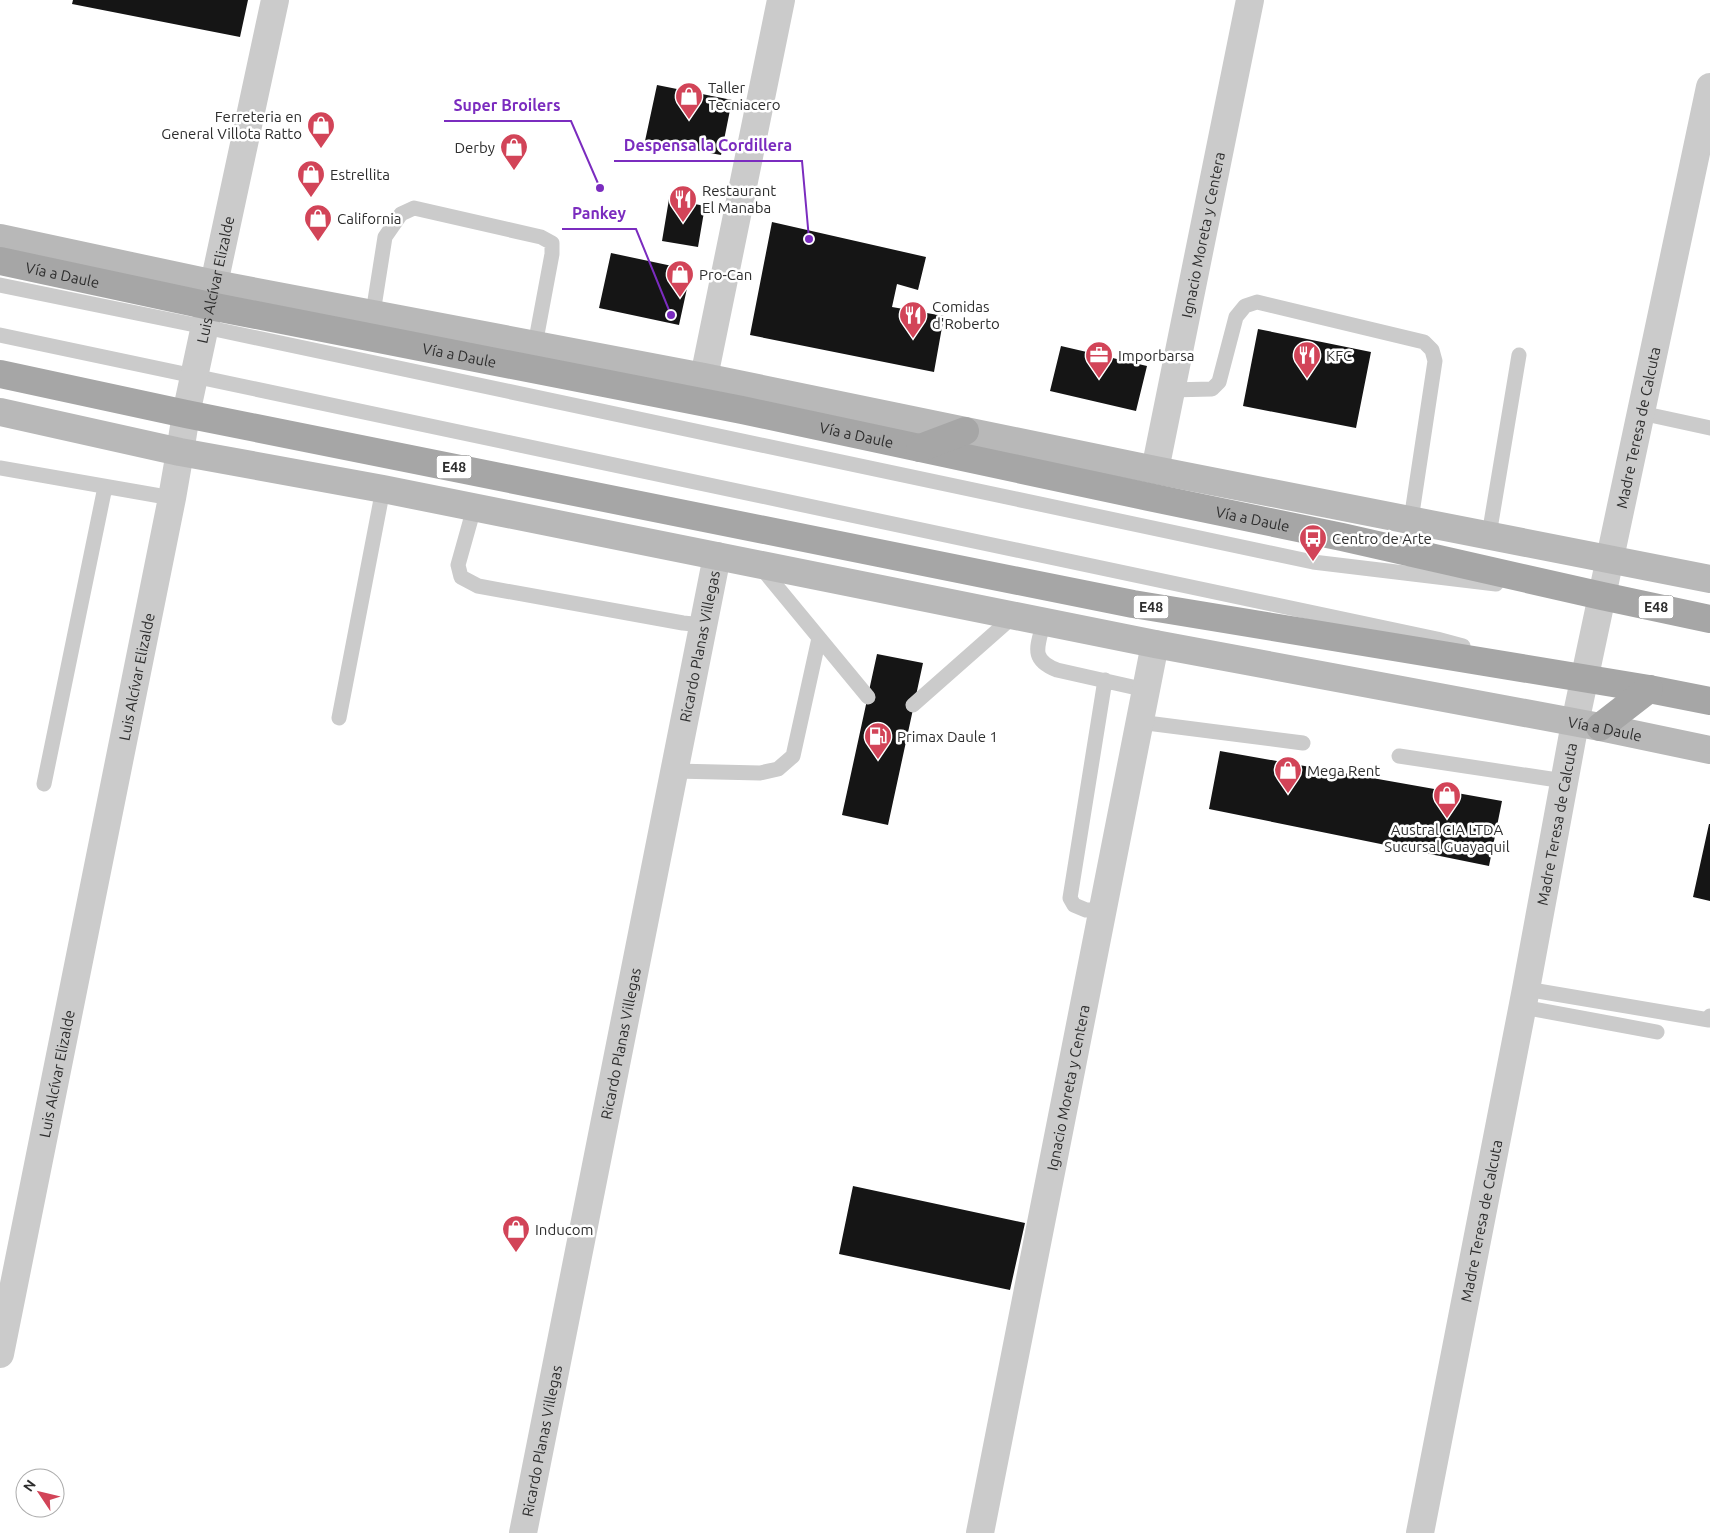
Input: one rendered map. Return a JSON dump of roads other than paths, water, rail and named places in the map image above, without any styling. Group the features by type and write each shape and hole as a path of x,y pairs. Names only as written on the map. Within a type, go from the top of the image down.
{"main road":[{"name":"Vía a Daule","path":"0,238 210,305 374,313 704,377 1154,470 1710,579"},
{"name":"Vía a Daule","path":"0,262 742,410 1342,537 1602,596 1710,618"},
{"name":"E48","path":"0,374 186,414 1133,604 1710,701"},
{"name":"Vía a Daule","path":"0,412 180,452 383,489 1155,644 1710,750"},
{"path":"920,448 965,431"},
{"path":"1587,725 1649,690"}],"street":[{"name":"Luis Alcívar Elizalde","path":"0,1354 172,498 186,414 275,0"},
{"path":"704,377 781,0"},
{"name":"Ignacio Moreta y Centera","path":"1154,470 1250,0"},
{"name":"Madre Teresa de Calcuta","path":"1420,1533 1525,998 1564,781 1587,725 1584,679 1710,88"},
{"name":"Ricardo Planas Villegas","path":"523,1533 717,556"},
{"name":"Ignacio Moreta y Centera","path":"980,1533 1155,644"}],"lane":[{"path":"374,313 385,237 401,214 414,208 541,237 552,243 552,254 535,345"},
{"path":"0,285 210,305 1313,562 1602,596"},
{"path":"1170,390 1212,389 1219,382 1236,317 1245,306 1257,302 1424,342 1432,350 1435,361 1411,520"},
{"path":"0,334 1437,640 1584,679"},
{"path":"1489,535 1519,355"},
{"path":"1641,413 1710,428"},
{"path":"0,468 172,498"},
{"path":"44,784 104,487"},
{"path":"339,718 383,489"},
{"path":"474,508 458,565 461,577 478,586 703,625"},
{"path":"758,564 868,697"},
{"path":"913,706 1015,615"},
{"path":"1044,621 1038,645 1038,658 1044,665 1057,670 1146,690"},
{"path":"675,771 760,773 778,769 792,756 819,638"},
{"path":"1103,910 1086,910 1074,905 1070,898 1105,680"},
{"path":"1139,722 1303,743"},
{"path":"1399,756 1564,781"},
{"path":"1525,998 1709,1020 1710,1016"},
{"path":"1525,998 1657,1032"}],"place":[{"name":"Taller Tecniacero","path":"689,120"},
{"name":"Ferreteria en General Villota Ratto","path":"321,149"},
{"name":"Derby","path":"514,171"},
{"name":"Super Broilers","path":"600,188"},
{"name":"Estrellita","path":"311,198"},
{"name":"Restaurant El Manaba","path":"683,223"},
{"name":"Despensa la Cordillera","path":"809,239"},
{"name":"California","path":"318,242"},
{"name":"Pro-Can","path":"680,298"},
{"name":"Pankey","path":"671,315"},
{"name":"Comidas d'Roberto","path":"913,339"},
{"name":"Imporbarsa","path":"1099,379"},
{"name":"KFC","path":"1307,379"},
{"name":"Centro de Arte","path":"1313,562"},
{"name":"Primax Daule 1","path":"878,760"},
{"name":"Mega Rent","path":"1288,794"},
{"name":"Austral CIA LTDA Sucursal Guayaquil","path":"1447,819"},
{"name":"Inducom","path":"516,1253"}]}
